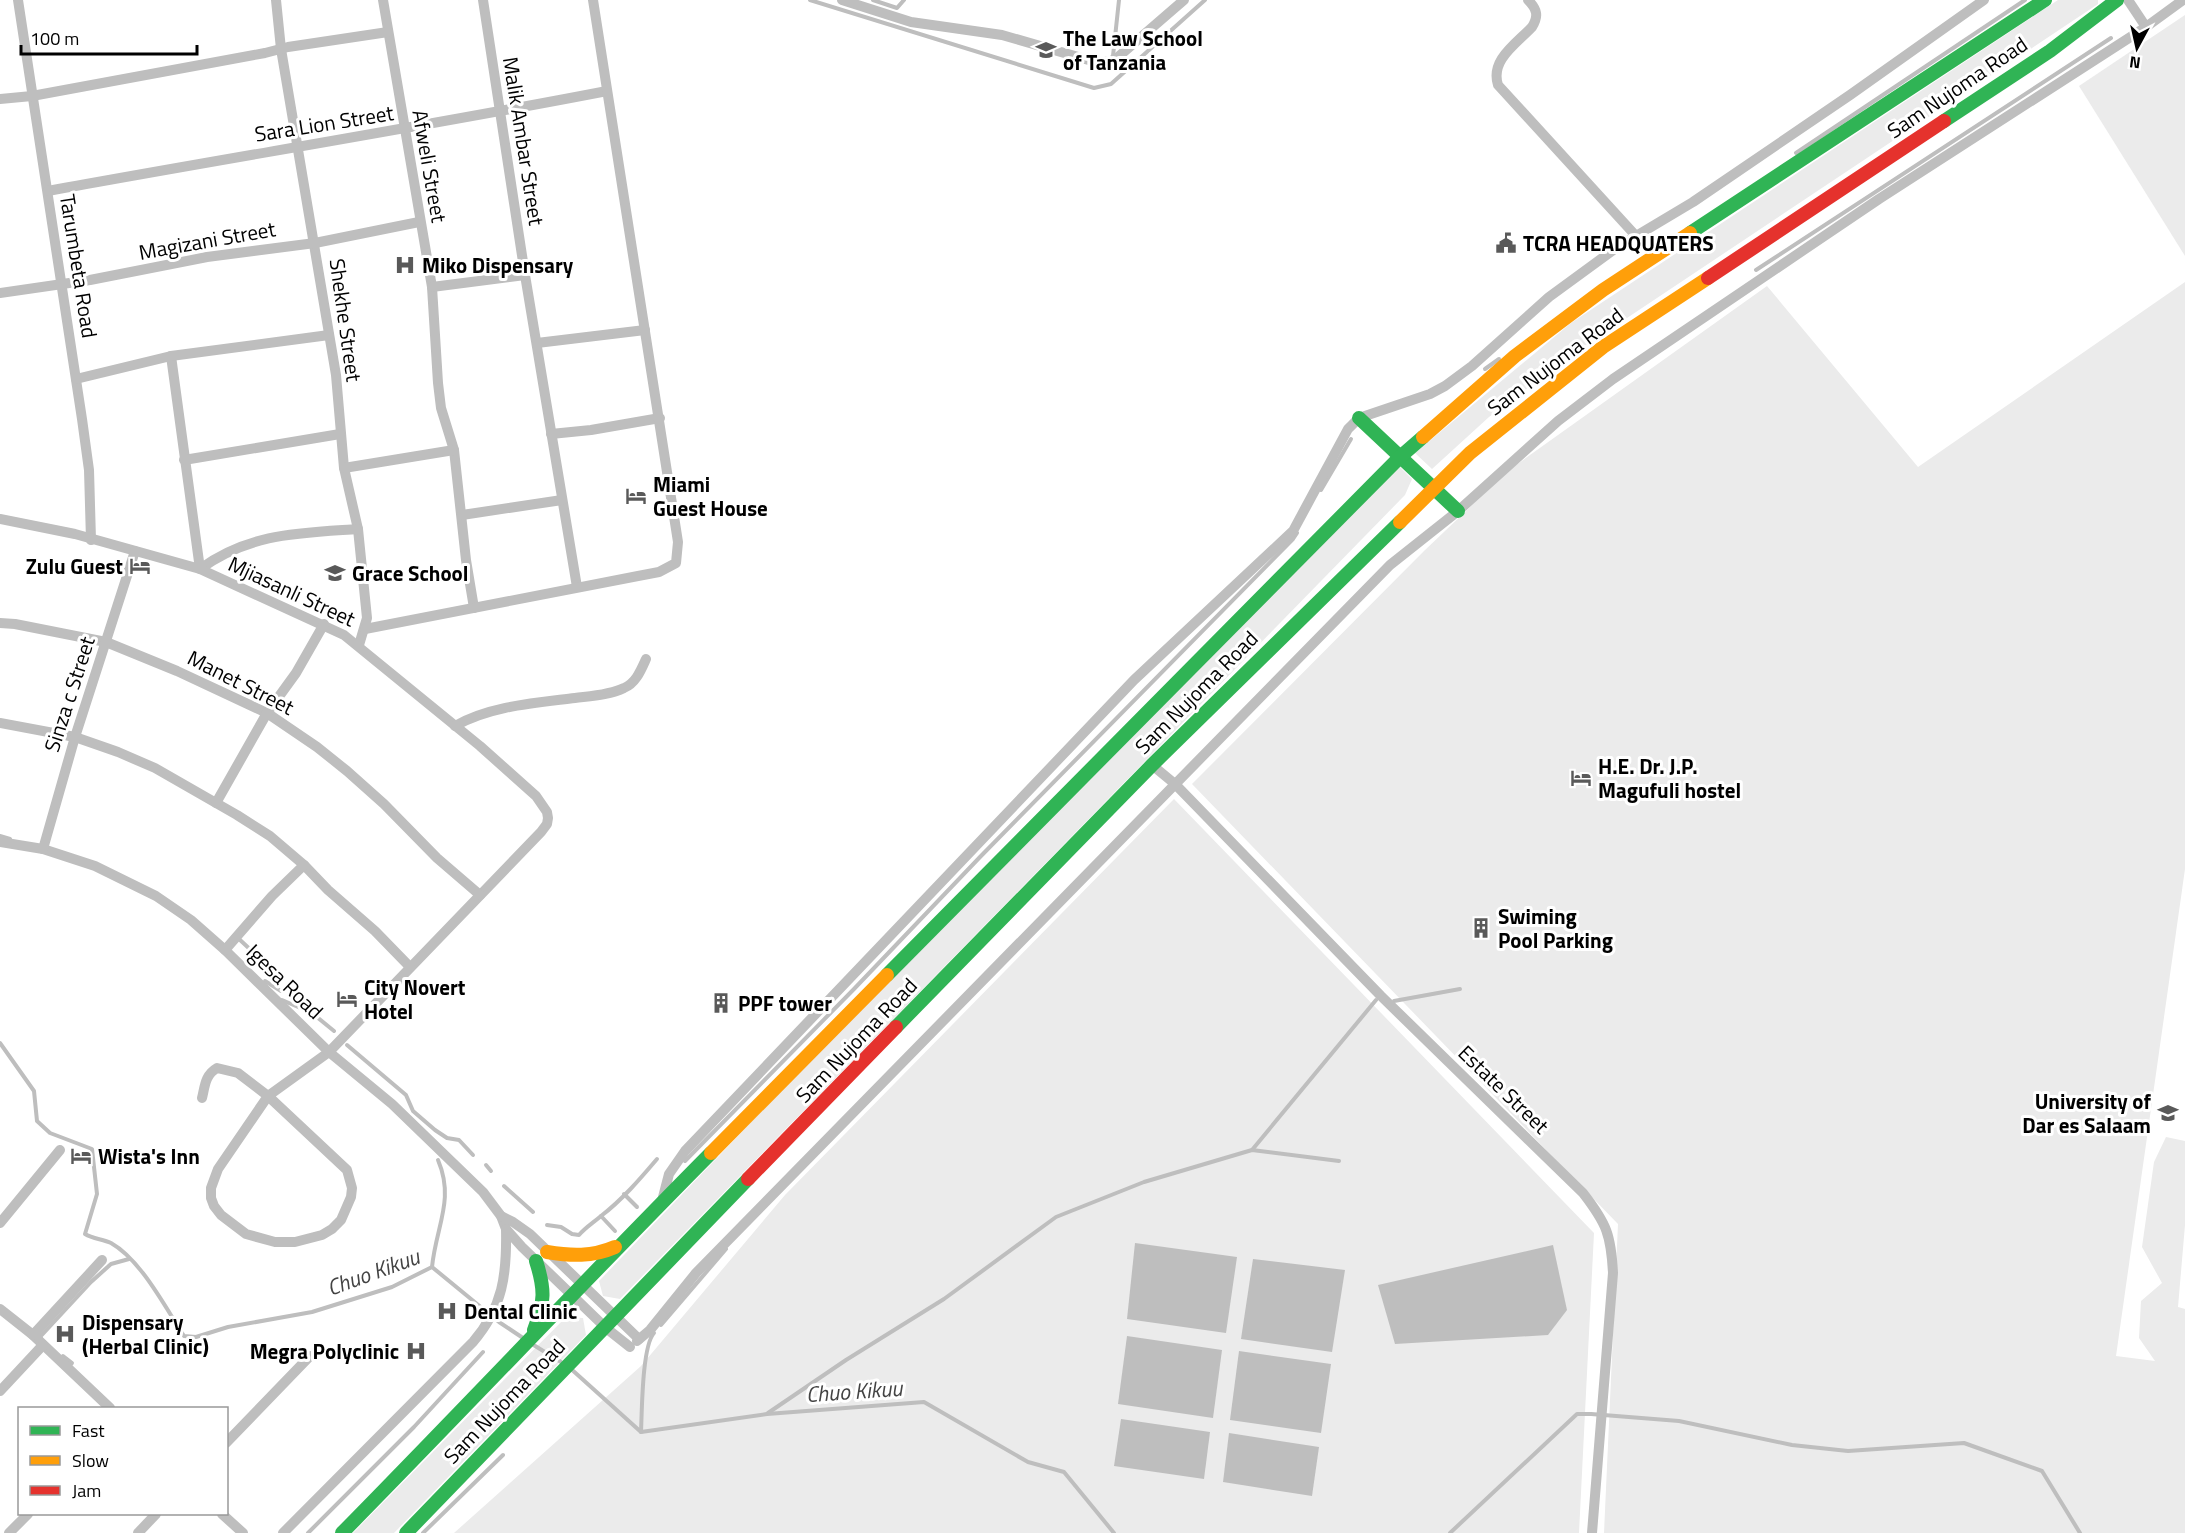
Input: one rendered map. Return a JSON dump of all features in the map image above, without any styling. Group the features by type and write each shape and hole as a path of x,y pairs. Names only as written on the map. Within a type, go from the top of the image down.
{"main road":[{"name":"Sam Nujoma Road","path":"342,1533 581,1284 1400,456 1515,356 1603,290 2045,0"},
{"name":"Sam Nujoma Road","path":"406,1533 570,1361 606,1328 615,1315 1152,765 1470,453 1603,347 2050,51 2117,0"},
{"path":"1359,418 1458,511"},
{"path":"531,1337 545,1300 541,1256 590,1256 624,1242"}],"street":[{"name":"Tarumbeta Road","path":"18,0 89,470 91,540"},
{"name":"Shekhe Street","path":"276,0 281,49 336,375 344,468 358,530 367,618 358,645"},
{"name":"Afweli Street","path":"383,0 419,222 432,287 441,408 454,450 466,560 474,608"},
{"name":"Malik Ambar Street","path":"483,0 525,274 577,587"},
{"path":"365,629 659,572 676,563 678,543 660,418 593,0"},
{"path":"842,0 911,22 1002,35 1082,60 1099,63 1118,57 1184,0"},
{"path":"1528,0 1534,7 1536,21 1499,61 1495,76 1498,85 1636,236"},
{"path":"662,1203 669,1174 685,1150 1134,680 1293,531 1348,429 1359,418 1430,394 1444,386 1472,366 1549,297 1616,248 1703,196 1850,96 1984,0"},
{"path":"2128,0 2146,27"},
{"path":"635,1342 650,1330 696,1273 1390,565 1458,511 1558,421 1613,379 1889,192 2146,27 2182,0"},
{"path":"0,99 32,96 265,54 281,49 388,32"},
{"name":"Sara Lion Street","path":"48,191 607,91"},
{"name":"Magizani Street","path":"0,293 61,285 207,257 315,243 419,222"},
{"path":"432,287 525,274"},
{"path":"537,343 645,330"},
{"path":"76,379 171,356 329,335"},
{"path":"171,356 200,569 219,555 252,542 273,537 358,530"},
{"path":"551,434 660,418"},
{"path":"184,460 340,434"},
{"path":"344,468 454,450"},
{"path":"462,515 562,500"},
{"name":"Mjiasanli Street","path":"0,519 75,534 200,569 324,624 358,645 520,780 536,796 547,812 547,824 541,832 480,895"},
{"name":"Sinza c Street","path":"43,849 75,737 135,551"},
{"name":"Manet Street","path":"0,623 106,642 177,670 267,713 317,747 347,771 384,804 437,858 480,895"},
{"path":"216,803 267,713 296,673 324,624"},
{"path":"454,726 492,711 602,694 625,688 633,682 646,659"},
{"path":"0,723 75,737 118,752 155,768 216,803 270,836 375,930 410,967"},
{"name":"Estate Street","path":"1152,765 1175,784 1381,996 1583,1193 1601,1216 1611,1244 1613,1273 1604,1361 1592,1533"},
{"name":"Igesa Road","path":"0,842 43,849 95,866 156,896 190,920 225,950 330,1052 393,1104 483,1192 501,1216 506,1229 581,1284 615,1315 635,1342"},
{"path":"225,950 272,896 304,865"},
{"path":"202,1098 210,1072 217,1068 238,1073 268,1096 341,1163 350,1179 351,1197 341,1220 322,1236 308,1240 275,1242 246,1234 221,1215 211,1197 211,1188 218,1169 268,1096 330,1052 480,895"},
{"path":"0,1223 60,1150"},
{"name":"Igesa Road","path":"501,1216 513,1221 530,1234 541,1256 571,1295 606,1328 635,1342"},
{"path":"284,1533 485,1327 493,1315 502,1288 506,1259 506,1229"},
{"path":"33,1335 102,1260"},
{"path":"0,1309 33,1335 109,1407"},
{"path":"0,1391 42,1345"},
{"path":"228,1441 310,1356"},
{"path":"9,1533 27,1515"},
{"path":"138,1533 155,1515"},
{"path":"223,1515 243,1533"}],"shaded area":[{"path":"2058,0 2098,0 2098,4 1579,350 1489,417 1432,469 1415,453 1571,323"},
{"path":"2185,15 2185,256 2079,86"},
{"path":"2185,282 2185,869 2116,1356 2155,1361 2139,1338 2141,1301 2162,1283 2142,1247 2154,1162 2166,1137 2185,1141 2185,1225 2178,1307 2185,1309 2185,1533 1604,1533 1618,1224 1192,784 1424,551 1509,470 1767,286 1918,467"},
{"path":"1399,466 1412,479 1405,495 620,1299 603,1296 599,1281 1152,704"},
{"path":"1174,799 1594,1233 1579,1533 454,1533 641,1366 785,1195"},
{"path":"1135,1243 1237,1257 1226,1333 1127,1319"},
{"path":"1553,1245 1567,1310 1548,1335 1395,1344 1378,1285"},
{"path":"1253,1259 1345,1270 1332,1352 1241,1339"},
{"path":"566,1317 583,1318 586,1335 394,1533 353,1533"},
{"path":"1127,1336 1222,1350 1213,1418 1118,1404"},
{"path":"1239,1351 1331,1364 1321,1433 1230,1420"},
{"path":"1121,1419 1210,1432 1204,1479 1114,1466"},
{"path":"1229,1433 1319,1447 1312,1496 1223,1482"}],"waterway":[{"path":"810,0 1094,88 1111,84 1205,0"},
{"path":"873,0 897,8 904,0"},
{"path":"1113,56 1119,0"},
{"path":"1796,153 2025,0"},
{"path":"1756,270 2111,38"},
{"path":"1485,369 1499,359"},
{"path":"1321,490 1351,439"},
{"path":"685,1161 1297,533"},
{"path":"0,836 10,839"},
{"path":"239,939 254,953"},
{"path":"265,981 281,991"},
{"path":"1394,1001 1460,989"},
{"path":"282,1000 312,1013 334,1031"},
{"path":"1252,1150 1376,1000"},
{"name":"Chuo Kikuu","path":"0,1043 34,1091 37,1121 50,1133 92,1149 97,1194 85,1234 111,1243 132,1261 152,1285 184,1336 196,1337 228,1327 312,1312 392,1287 432,1267 499,1322 523,1338"},
{"path":"347,1045 406,1095 413,1111 447,1138 459,1140 473,1155"},
{"path":"768,1413 846,1360 944,1299 1056,1217 1144,1182 1252,1150 1339,1161"},
{"path":"547,1225 561,1227 572,1234 579,1235 609,1210 657,1159"},
{"path":"432,1267 445,1201 443,1174 438,1160"},
{"path":"486,1165 491,1171"},
{"path":"504,1186 533,1212"},
{"path":"624,1194 637,1207"},
{"path":"601,1216 615,1231"},
{"path":"661,1325 726,1249"},
{"path":"41,1338 91,1282 111,1264 129,1259"},
{"path":"641,1432 645,1364 650,1340 654,1333"},
{"name":"Chuo Kikuu","path":"532,1344 561,1362"},
{"path":"308,1533 414,1427 483,1352"},
{"path":"63,1356 72,1363 68,1367"},
{"name":"Chuo Kikuu","path":"570,1368 641,1432 767,1414 924,1402 1028,1462 1064,1472 1114,1533"},
{"path":"1450,1533 1577,1414 1679,1421 1792,1445 1848,1451 1964,1443 2042,1471 2080,1533"},
{"path":"423,1533 503,1455"}],"traffic: fast":[{"path":"1690,233 2045,0"},
{"path":"1944,121 2050,51 2117,0"},
{"path":"1359,418 1458,511"},
{"path":"887,975 1400,457 1423,437"},
{"path":"896,1027 1152,765 1400,522"},
{"path":"342,1533 711,1153"},
{"path":"406,1533 748,1179"},
{"path":"534,1330 542,1303 541,1280 536,1261"}],"traffic: slow":[{"path":"1423,437 1515,356 1603,290 1690,233"},
{"path":"1400,522 1470,453 1603,347 1708,278"},
{"path":"711,1153 887,975"},
{"path":"547,1252 581,1255 598,1253 615,1247"}],"traffic: jam":[{"path":"1708,278 1944,121"},
{"path":"748,1179 896,1027"}],"place":[{"name":"The Law School of Tanzania","path":"1046,50"},
{"name":"TCRA HEADQUATERS","path":"1506,243"},
{"name":"Miko Dispensary","path":"405,265"},
{"name":"Miami Guest House","path":"636,496"},
{"name":"Zulu Guest","path":"140,566"},
{"name":"Grace School","path":"335,573"},
{"name":"H.E. Dr. J.P. Magufuli hostel","path":"1581,778"},
{"name":"Swiming Pool Parking","path":"1481,928"},
{"name":"City Novert Hotel","path":"347,999"},
{"name":"PPF tower","path":"721,1003"},
{"name":"University of Dar es Salaam","path":"2168,1113"},
{"name":"Wista's Inn","path":"81,1156"},
{"name":"Dental Clinic","path":"447,1311"},
{"name":"Dispensary (Herbal Clinic)","path":"65,1334"},
{"name":"Megra Polyclinic","path":"416,1351"}]}
